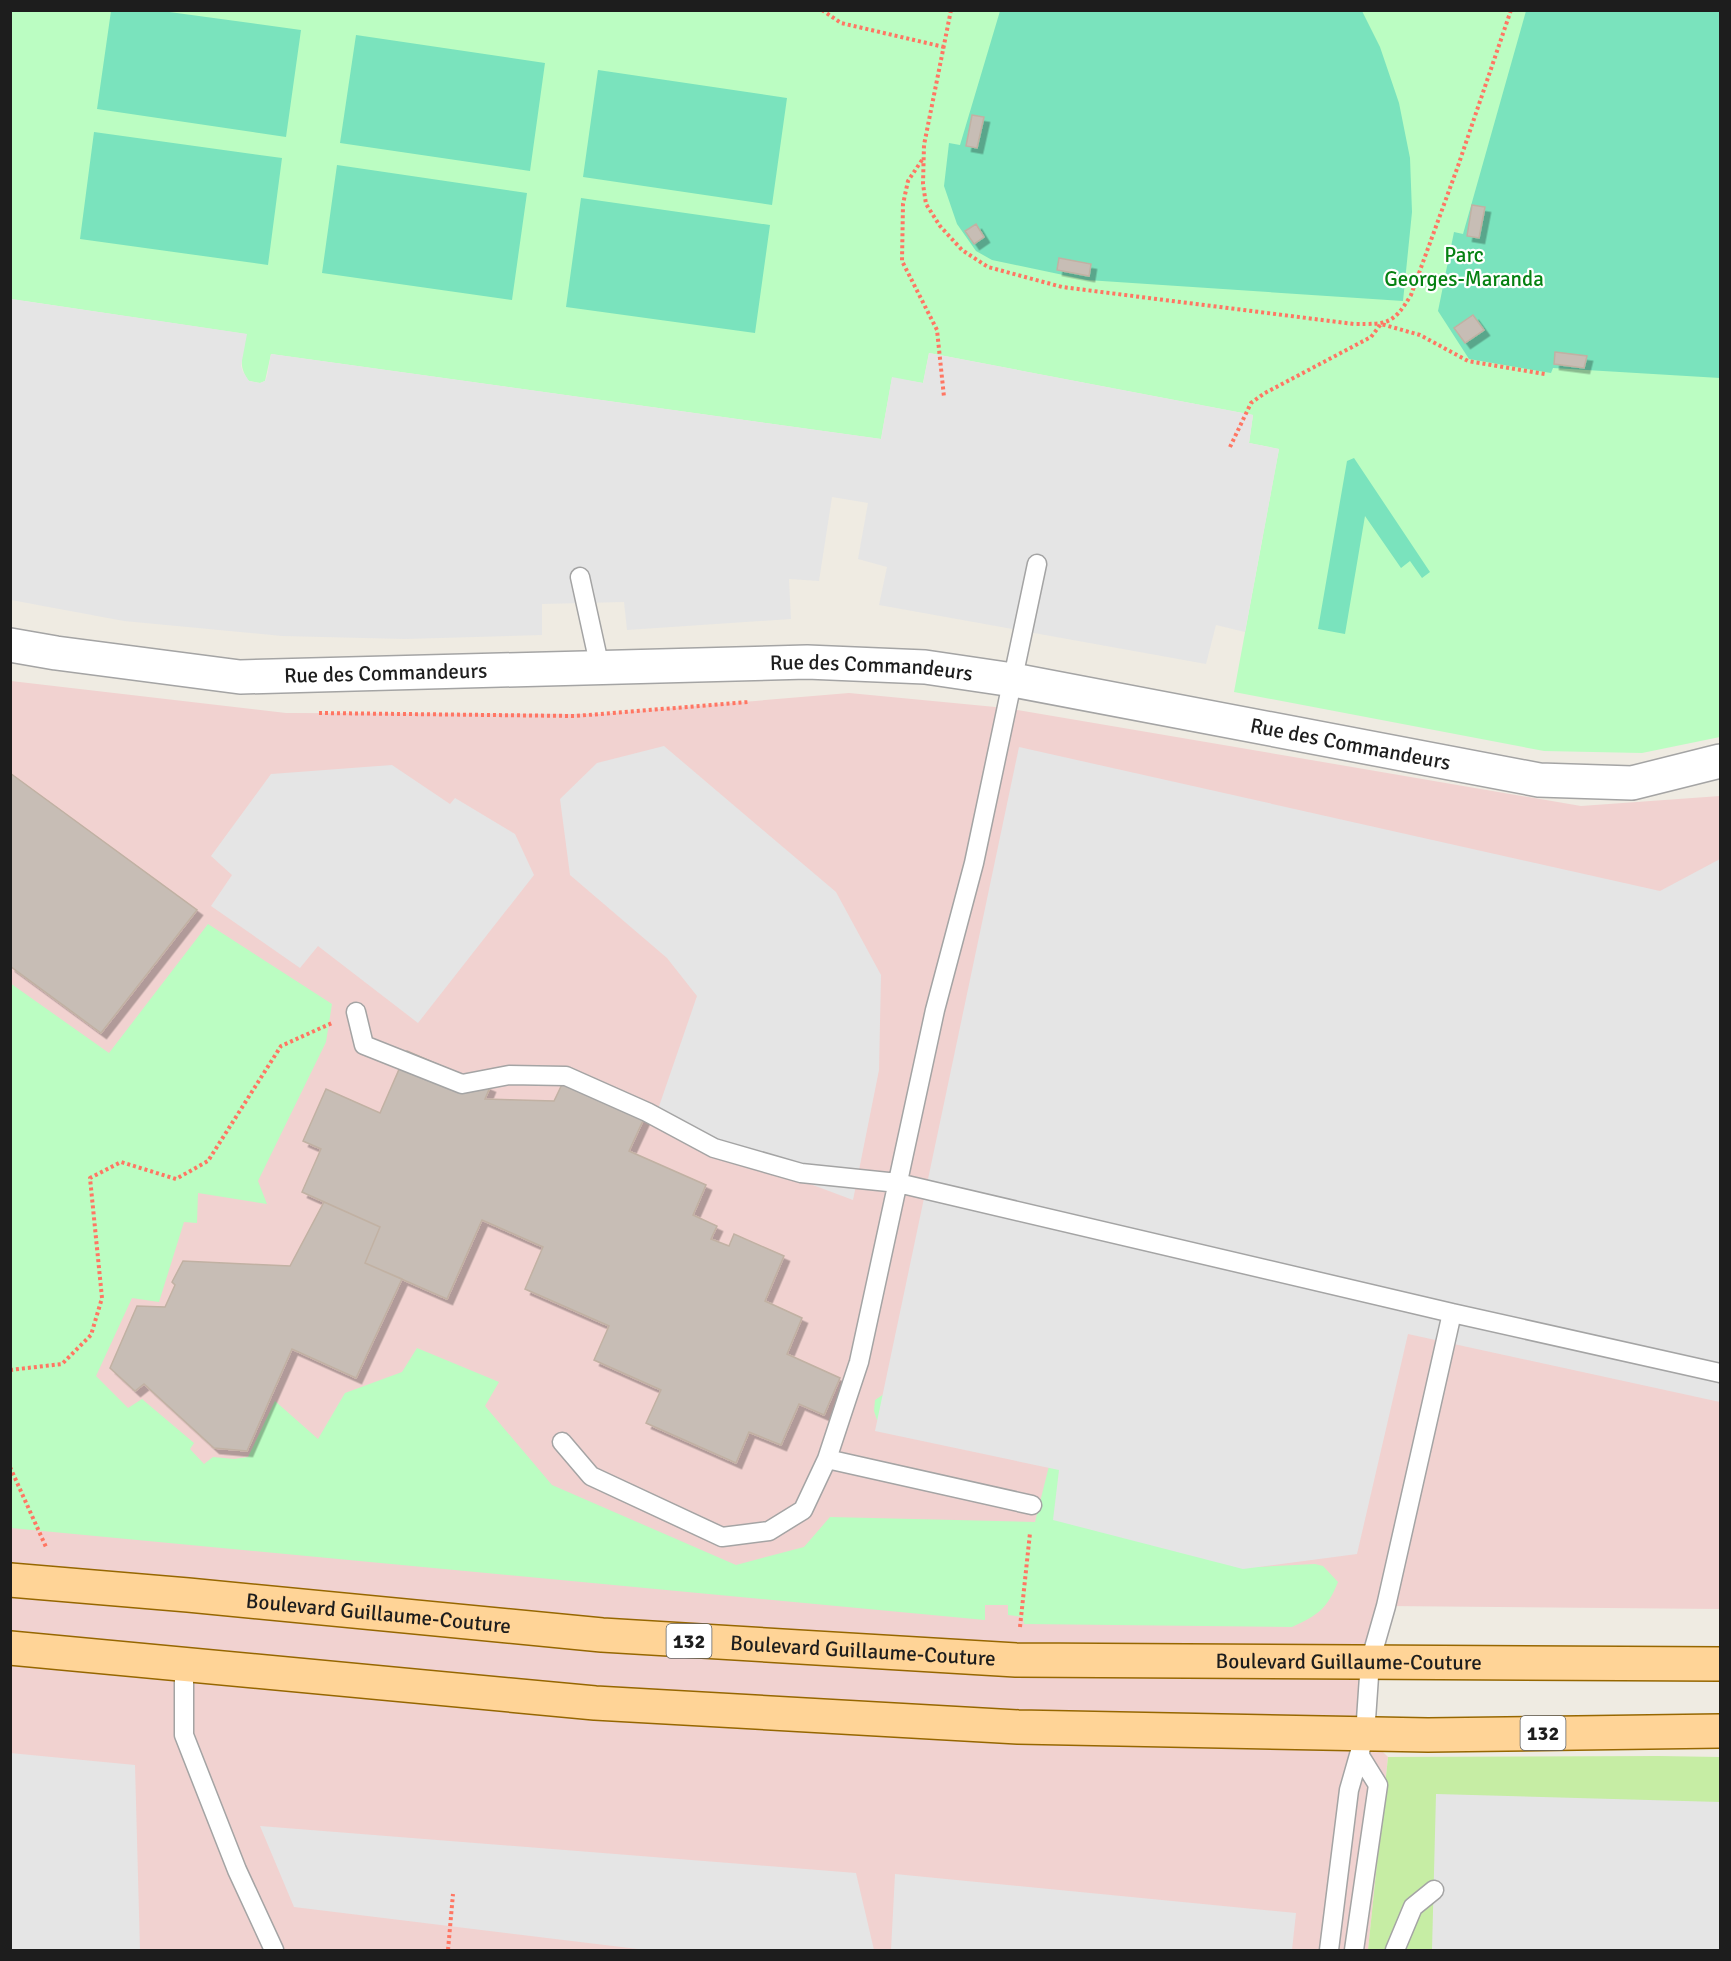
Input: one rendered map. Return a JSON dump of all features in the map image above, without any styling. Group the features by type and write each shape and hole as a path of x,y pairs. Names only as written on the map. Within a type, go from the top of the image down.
{"main road":[{"name":"Boulevard Guillaume-Couture","path":"10,1580 602,1635 1016,1660 1720,1664"},
{"name":"132","path":"10,1648 595,1703 1363,1745 1720,1731"}],"street":[{"name":"Rue des Commandeurs","path":"10,645 240,676 807,662 926,667 1013,680 1539,780 1632,783 1720,761"}],"lane":[{"path":"562,1442 591,1476 722,1537 768,1531 803,1510 827,1459 859,1362 935,1010 974,863 1037,564"},
{"path":"580,577 600,668"},
{"path":"356,1012 364,1045 462,1083 508,1075 566,1076 647,1112 714,1148 801,1173 898,1183 1452,1313 1720,1373"},
{"path":"1329,1950 1343,1825 1349,1790 1363,1745 1370,1662 1386,1606 1452,1313"},
{"path":"827,1459 1032,1505"},
{"path":"184,1664 184,1735 237,1870 274,1950"},
{"path":"1354,1950 1378,1785 1363,1745"},
{"path":"1395,1950 1413,1908 1434,1890"}],"path":[{"path":"822,10 841,23 944,47"},
{"path":"951,10 922,160 923,184 926,204 940,226 962,250 988,267 1062,287 1354,324 1381,324 1420,335 1468,361 1545,374"},
{"path":"1230,447 1251,403 1265,393 1371,337 1381,324 1399,314 1410,295 1458,166 1511,10"},
{"path":"922,160 908,181 903,204 902,261 937,330 944,397"},
{"path":"309,713 575,716 758,701"},
{"path":"10,1370 62,1364 91,1335 102,1298 90,1178 122,1162 176,1179 208,1161 281,1046 356,1012"},
{"path":"10,1467 48,1551"},
{"path":"1020,1627 1032,1505"},
{"path":"448,1950 453,1894"}],"shaded area":[{"path":"11,299 247,334 241,366 249,381 260,383 265,381 267,376 271,354 881,439 892,377 923,383 929,353 1253,415 1249,443 1279,449 1245,632 1216,625 1206,664 879,605 887,567 858,559 868,503 832,497 819,581 789,579 791,619 627,630 624,602 542,604 542,635 405,639 282,636 124,621 11,600"},
{"path":"11,681 286,713 601,714 849,693 1006,708 1581,806 1720,796 1720,1609 1386,1606 1365,1734 1388,1757 1368,1950 11,1950"},
{"path":"664,746 836,892 881,975 879,1070 853,1200 714,1148 655,1118 697,996 667,958 570,875 560,799 597,763"},
{"path":"1019,747 1660,891 1720,859 1720,1402 1408,1334 1357,1554 1243,1569 1053,1520 1059,1470 875,1431"},
{"path":"392,765 450,804 455,798 515,834 534,875 418,1023 318,946 300,968 211,906 232,875 211,856 271,774"},
{"path":"10,1753 135,1765 140,1950 11,1950"},
{"path":"1436,1794 1720,1802 1720,1950 1432,1950"},
{"path":"260,1826 856,1873 874,1950 646,1950 294,1907"},
{"path":"895,1874 1296,1913 1292,1950 891,1950"}],"green space":[{"name":"Parc Georges-Maranda","path":"11,11 1720,11 1720,737 1642,753 1544,751 1234,692 1279,449 1249,443 1253,415 929,353 923,383 892,378 881,439 271,354 265,381 260,383 249,381 243,369 242,358 246,334 11,299"},
{"path":"111,11 162,11 301,30 286,137 97,109"},
{"path":"1000,11 1362,11 1380,47 1399,103 1410,158 1412,212 1403,301 1087,280 992,260 976,251 957,224 944,186 949,143 960,145"},
{"path":"1526,11 1720,11 1720,378 1553,368 1551,373 1469,359 1438,311 1454,232 1463,234"},
{"path":"356,35 545,63 530,171 340,143"},
{"path":"598,70 787,98 772,205 583,177"},
{"path":"94,132 282,158 268,265 80,239"},
{"path":"337,165 527,193 512,300 322,273"},
{"path":"581,198 770,225 755,333 566,307"},
{"path":"1354,458 1430,572 1422,578 1410,561 1401,568 1365,516 1345,634 1318,629 1347,461"},
{"path":"208,924 332,1004 326,1042 258,1181 267,1204 198,1193 197,1223 184,1222 159,1302 132,1298 96,1376 128,1408 142,1399 194,1443 190,1449 204,1464 213,1457 234,1459 248,1457 275,1401 318,1439 345,1393 402,1372 417,1348 499,1382 485,1406 552,1485 736,1565 804,1547 830,1517 1035,1522 1049,1466 877,1420 874,1411 875,1400 884,1394 1053,1460 1258,1567 1315,1564 1323,1566 1338,1582 1330,1599 1315,1615 1292,1627 1024,1624 1023,1617 1008,1615 1008,1605 985,1605 985,1620 11,1528 10,983 109,1053"},
{"path":"1388,1757 1720,1757 1720,1950 1368,1950"}],"building":[{"path":"972,115 984,117 977,148 966,146"},
{"path":"1472,205 1485,207 1479,238 1467,236"},
{"path":"976,224 984,237 974,244 965,231"},
{"path":"1059,258 1091,264 1089,276 1057,270"},
{"path":"1473,315 1484,330 1465,343 1454,328"},
{"path":"1555,352 1587,356 1584,368 1554,364"},
{"path":"10,773 197,910 101,1033 10,966"},
{"path":"407,1051 490,1087 485,1099 554,1101 566,1076 647,1112 629,1151 706,1185 693,1215 717,1226 711,1239 729,1246 734,1234 784,1256 765,1301 802,1318 787,1354 840,1378 824,1415 799,1404 781,1445 749,1432 736,1463 646,1423 661,1390 594,1360 609,1326 525,1289 543,1247 482,1220 447,1299 365,1263 380,1227 302,1192 321,1149 303,1141 326,1089 380,1113"},
{"path":"324,1202 380,1227 365,1263 402,1279 356,1378 292,1349 247,1451 214,1448 144,1384 135,1391 110,1368 137,1306 165,1307 175,1285 172,1282 183,1261 290,1266"}]}
